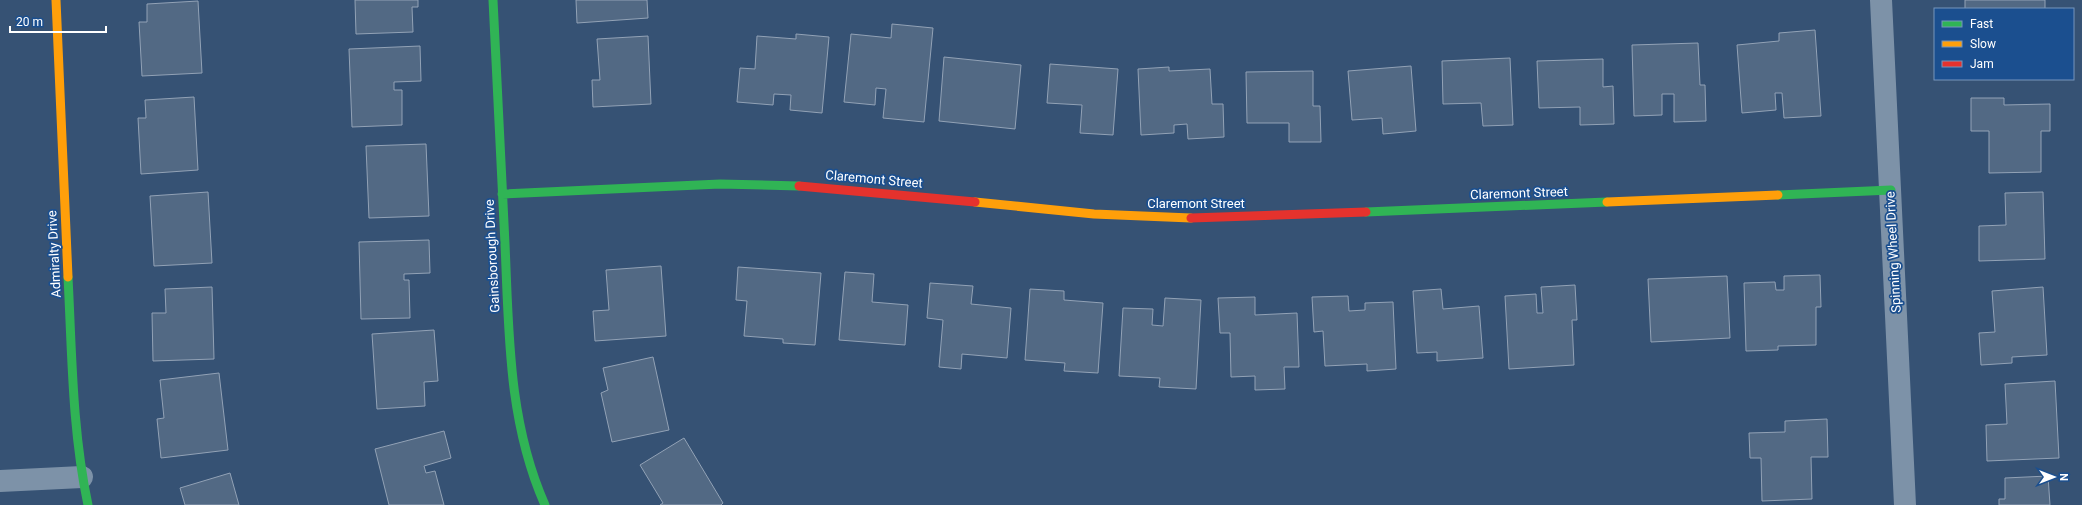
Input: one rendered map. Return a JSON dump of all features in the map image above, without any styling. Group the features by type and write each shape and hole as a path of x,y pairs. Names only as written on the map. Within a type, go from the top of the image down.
{"street":[{"name":"Admiralty Drive","path":"56,0 74,406 82,477 88,505"},
{"name":"Gainsborough Drive","path":"493,0 511,374 517,421 526,456 545,505"},
{"name":"Spinning Wheel Drive","path":"1882,0 1905,505"},
{"name":"Claremont Street","path":"502,194 720,184 778,184 835,188 1094,214 1202,219 1890,190"},
{"path":"0,481 82,477"}],"building":[{"path":"355,0 418,0 418,7 412,7 413,32 356,34"},
{"path":"576,0 647,0 648,18 577,23"},
{"path":"1965,0 2045,0 2045,8 1965,8"},
{"path":"198,1 202,73 142,76 139,22 147,22 147,4"},
{"path":"892,24 933,28 924,122 883,118 886,89 876,88 875,105 844,102 851,34 891,38"},
{"path":"1815,30 1821,116 1784,118 1782,93 1775,93 1776,110 1742,113 1737,45 1779,41 1779,33"},
{"path":"796,34 829,37 822,113 790,110 791,95 774,94 773,105 737,102 740,68 755,69 757,36 796,39"},
{"path":"648,36 651,104 593,107 592,80 600,80 597,39"},
{"path":"1698,43 1700,85 1705,85 1706,121 1674,122 1674,94 1662,94 1662,115 1634,116 1632,45"},
{"path":"420,46 421,81 394,82 394,90 402,90 402,125 352,127 349,49"},
{"path":"944,57 1021,65 1015,129 939,121"},
{"path":"1510,58 1513,125 1483,126 1481,103 1443,104 1442,61"},
{"path":"1603,59 1603,87 1613,86 1614,124 1580,125 1580,107 1539,108 1537,61"},
{"path":"1050,64 1118,69 1113,135 1080,133 1082,105 1047,103"},
{"path":"1411,66 1416,131 1383,134 1382,118 1352,120 1348,71"},
{"path":"1169,67 1169,71 1210,69 1212,104 1223,104 1224,137 1188,139 1187,124 1174,125 1174,133 1141,135 1138,69"},
{"path":"1313,71 1313,106 1320,106 1321,142 1289,142 1289,123 1247,123 1246,72"},
{"path":"194,97 198,170 141,174 138,118 146,118 145,100"},
{"path":"1971,98 2004,98 2004,105 2050,104 2050,131 2041,131 2041,172 1989,173 1989,131 1971,131"},
{"path":"426,144 429,216 369,218 366,146"},
{"path":"208,192 212,263 154,266 150,196"},
{"path":"2043,192 2045,259 1979,261 1979,226 2006,225 2005,193"},
{"path":"429,240 430,273 404,274 404,280 409,280 410,318 361,319 359,242"},
{"path":"661,266 666,336 595,341 593,311 609,310 606,270"},
{"path":"738,267 821,273 815,345 783,343 783,339 744,336 747,301 736,300"},
{"path":"845,272 874,274 872,302 908,305 905,345 839,340"},
{"path":"1820,275 1821,307 1816,307 1816,345 1778,346 1778,350 1746,351 1744,283 1775,282 1776,290 1784,290 1784,276"},
{"path":"1727,276 1730,338 1651,342 1648,279"},
{"path":"930,283 973,286 971,304 1011,308 1007,358 962,354 961,369 939,367 943,320 927,318"},
{"path":"1575,285 1577,320 1572,320 1574,365 1509,369 1505,296 1536,294 1537,313 1543,313 1541,287"},
{"path":"212,287 214,359 153,361 152,313 166,313 165,289"},
{"path":"2043,287 2047,355 2012,357 2012,363 1981,365 1979,333 1995,332 1992,291"},
{"path":"1030,289 1064,291 1064,300 1103,303 1098,373 1064,371 1065,363 1025,360"},
{"path":"1441,289 1443,309 1479,306 1483,358 1437,361 1437,352 1417,353 1413,291"},
{"path":"1348,296 1349,311 1365,310 1365,303 1393,302 1396,369 1367,371 1367,364 1325,366 1323,331 1314,332 1312,297"},
{"path":"1255,297 1255,315 1297,313 1299,367 1284,367 1285,389 1255,390 1255,376 1231,377 1230,333 1220,333 1218,298"},
{"path":"1165,298 1201,300 1196,389 1159,387 1160,378 1119,376 1123,308 1153,309 1152,325 1163,326"},
{"path":"434,330 438,381 424,382 425,406 377,409 372,334"},
{"path":"653,357 669,430 612,442 601,393 608,390 603,368"},
{"path":"219,373 228,450 161,458 157,419 164,418 160,380"},
{"path":"2055,381 2059,458 1987,461 1986,425 2007,424 2005,384"},
{"path":"1827,419 1828,457 1811,457 1812,499 1762,501 1761,458 1750,458 1749,433 1785,432 1785,421"},
{"path":"444,431 451,458 424,466 426,473 435,471 444,505 389,505 375,449"},
{"path":"684,438 723,503 721,505 660,505 663,503 640,465"},
{"path":"230,473 239,505 185,505 180,488"},
{"path":"2048,476 2050,505 1999,505 1999,499 2005,499 2005,478"}],"traffic: fast":[{"path":"493,0 508,311 513,377 517,409 524,442 533,474 545,505"},
{"path":"502,194 720,184 799,186"},
{"path":"1778,195 1891,190"},
{"path":"1366,212 1607,202"},
{"path":"68,277 76,420 88,505"}],"traffic: slow":[{"path":"56,0 68,277"},
{"path":"1607,202 1778,195"},
{"path":"975,202 1094,214 1191,218"}],"traffic: jam":[{"path":"799,186 975,202"},
{"path":"1191,218 1366,212"}]}
